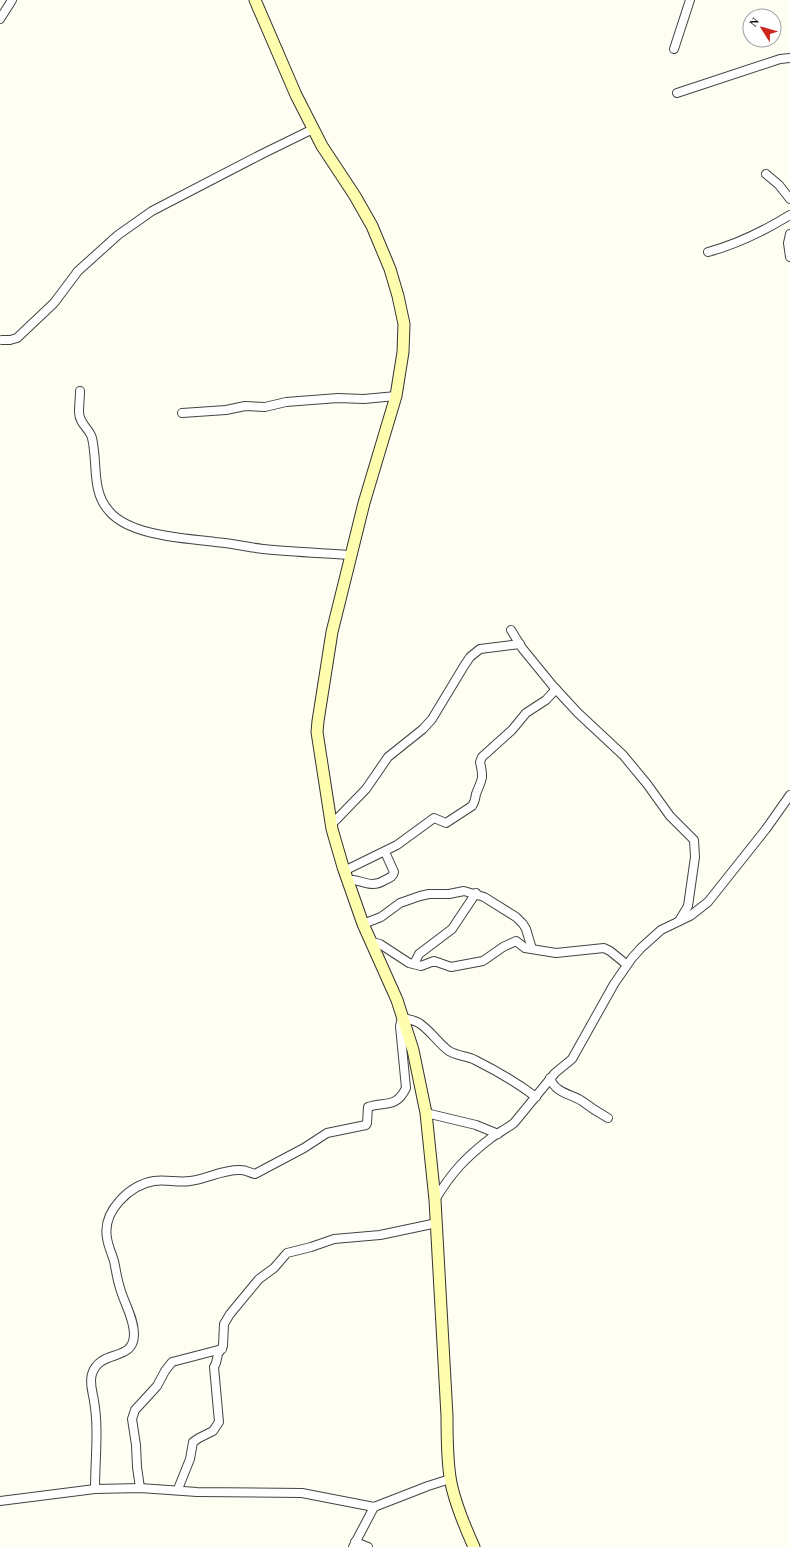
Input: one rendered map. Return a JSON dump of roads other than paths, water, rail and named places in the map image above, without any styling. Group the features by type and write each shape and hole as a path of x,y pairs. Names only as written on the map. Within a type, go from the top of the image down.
{"street":[{"path":"0,19 12,0"},
{"path":"255,0 296,95 313,129 372,226 390,269 404,324 403,352 396,396 364,503 332,632 318,721 318,740 331,825 346,875 363,924 390,982 414,1050 426,1114 435,1200 450,1479 464,1526 474,1547"},
{"path":"674,49 690,0"},
{"path":"677,93 773,61 790,58"},
{"path":"2,340 17,338 54,303 78,271 118,235 152,211 313,129"},
{"path":"766,174 779,185 790,199"},
{"path":"708,252 731,246 750,238 790,215"},
{"path":"790,234 788,243 790,257"},
{"path":"80,391 79,413 82,424 91,435 96,455 98,491 102,503 119,521 142,530 191,540 263,549 351,555"},
{"path":"182,413 226,410 245,406 265,407 293,402 396,396"},
{"path":"511,630 556,690 623,755 647,784 670,816 694,840 695,856 688,906 679,921"},
{"path":"331,825 366,789 388,757 423,729 432,719 464,666 476,651 480,649 520,644"},
{"path":"346,875 397,845 434,818 446,822 472,806 481,784 482,770 480,762 482,757 512,730 526,713 546,700 556,690"},
{"path":"435,1200 444,1185 463,1161 475,1150 516,1121 550,1078 570,1061 626,964 651,938 661,930 698,911 713,897 766,829 790,795"},
{"path":"346,875 353,880 366,884 378,884 390,878 394,872 385,852"},
{"path":"363,924 381,916 400,904 420,896 429,894 449,894 464,891 476,894 492,901 516,917 523,924 530,938 532,949"},
{"path":"414,964 419,954 452,929 476,894"},
{"path":"372,942 380,944 394,954 421,966 434,961 451,967 483,961 503,947 516,941 525,948 556,953 604,948 626,964"},
{"path":"402,1018 418,1022 448,1050 497,1071 536,1097"},
{"path":"96,1489 97,1424 91,1376 94,1368 99,1363 109,1357 124,1353 130,1348 134,1334 130,1315 120,1289 106,1238 108,1221 114,1208 126,1195 142,1184 155,1181 188,1181 219,1173 240,1170 255,1174 304,1148 327,1133 366,1125 368,1123 368,1107 391,1104 402,1095 406,1088 400,1026 402,1018"},
{"path":"550,1078 554,1085 562,1092 580,1100 599,1114 608,1118"},
{"path":"426,1114 476,1125 498,1134"},
{"path":"178,1490 190,1459 193,1442 213,1431 219,1422 214,1369 218,1354 224,1343 224,1324 230,1314 259,1279 274,1268 287,1254 334,1239 380,1235 436,1223"},
{"path":"140,1488 132,1419 135,1410 157,1386 172,1362 222,1349"},
{"path":"0,1501 96,1489 140,1488 197,1492 302,1493 374,1507 450,1479"},
{"path":"368,1547 354,1544 374,1507"}]}
